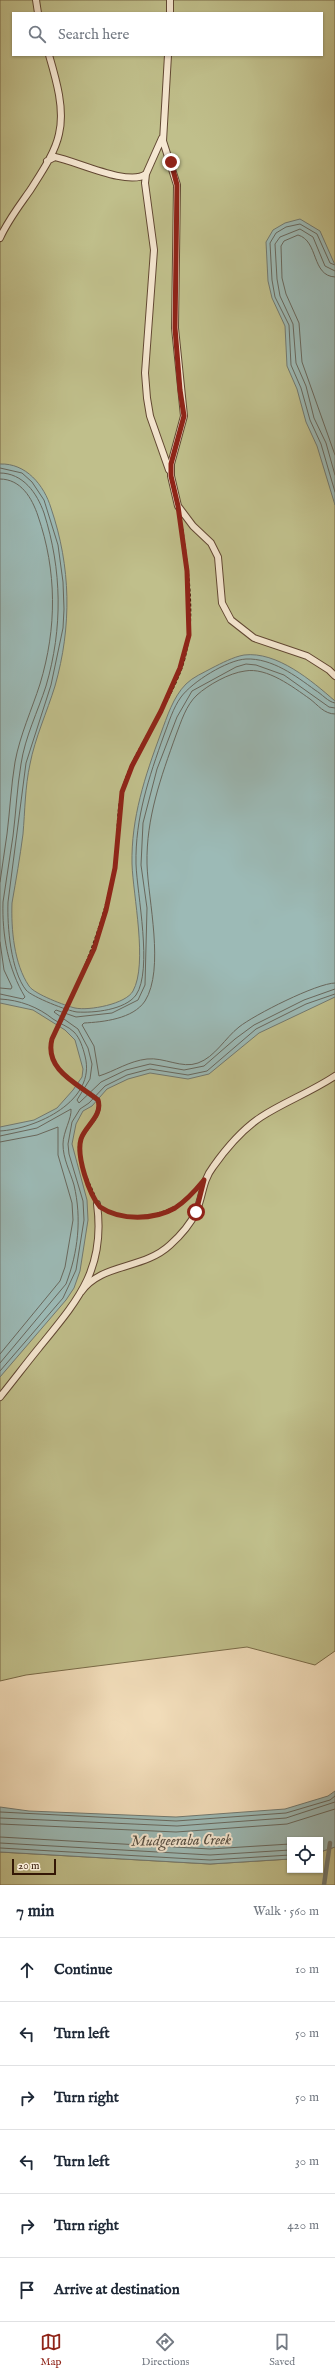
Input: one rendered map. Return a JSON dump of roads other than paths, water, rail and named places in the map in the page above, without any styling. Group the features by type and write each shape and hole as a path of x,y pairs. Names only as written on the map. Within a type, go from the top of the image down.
{"lane":[{"path":"36,0 38,12"},
{"path":"170,0 170,12"},
{"path":"0,238 6,224 47,161 59,134 61,112 49,56"},
{"path":"168,56 164,147 171,162 177,185 175,328 180,390 184,416 171,464 171,475"},
{"path":"164,133 146,174 145,188 154,250 146,373 147,398 150,416 171,475 178,506 193,526 211,543 218,557 222,604 231,620 254,638 307,656 329,670 335,676"},
{"path":"54,146 56,154 59,158"},
{"path":"47,161 52,158 59,158 105,172 135,178 143,183 145,188"},
{"path":"135,178 146,174"},
{"path":"0,1397 64,1318 88,1281 97,1275 140,1263 169,1245 185,1229 196,1212 204,1180 221,1156 261,1117 313,1091 335,1076"},
{"path":"81,1292 94,1265 98,1247 100,1220 97,1204"}],"water":[{"path":"300,219 320,231 335,265 335,505 317,446 306,422 297,389 287,366 285,326 272,298 268,281 266,242 273,230 285,223"},
{"path":"0,464 18,467 26,471 44,491 58,530 66,574 66,619 61,664 35,744 28,773 23,834 12,903 14,946 20,967 29,986 37,993 50,999 81,1009 107,1006 123,1000 133,991 137,979 140,947 133,877 132,847 140,797 155,749 171,707 177,695 186,684 198,675 232,659 244,655 256,655 269,658 293,669 316,685 335,701 335,997 259,1033 209,1074 188,1079 150,1073 128,1079 107,1089 92,1106 83,1111 76,1124 72,1144 87,1200 88,1220 80,1271 74,1288 66,1300 0,1377 0,1127 34,1120 57,1108 82,1077 83,1069 75,1040 65,1030 33,1010 0,1003"},
{"name":"Mudgeeraba Creek","path":"335,1791 335,1847 323,1851 323,1837 287,1837 287,1859 210,1864 0,1852 0,1807 29,1811 176,1817 285,1809 328,1796"}],"waterway":[{"path":"324,1885 330,1843"}]}
